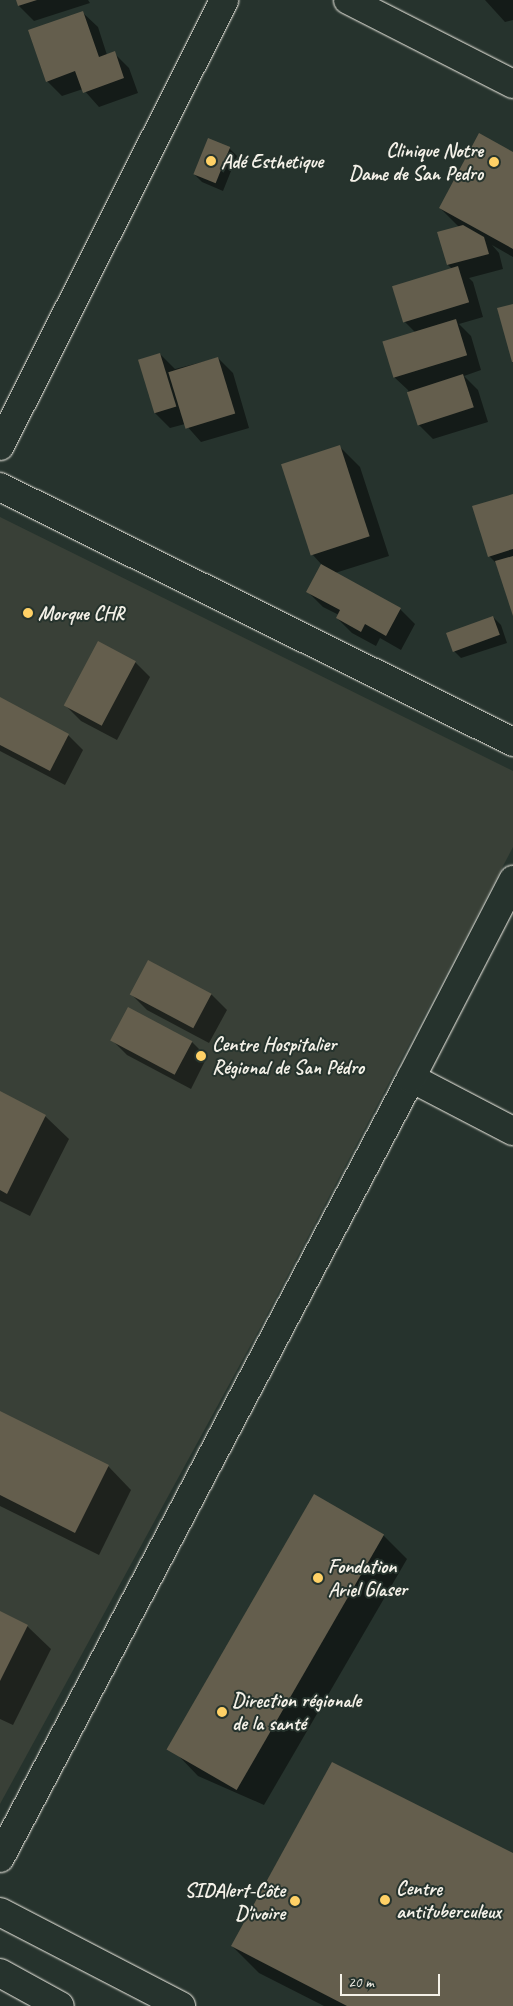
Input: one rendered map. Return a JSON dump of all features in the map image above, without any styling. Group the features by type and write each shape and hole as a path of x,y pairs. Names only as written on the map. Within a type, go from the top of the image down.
{"street":[{"path":"0,446 224,0"},
{"path":"348,0 513,84"},
{"path":"0,487 513,742"},
{"path":"0,1858 411,1078 513,880"},
{"path":"411,1078 513,1131"},
{"path":"0,1912 181,2006"},
{"path":"0,1973 60,2006"}],"shaded area":[{"name":"Centre Hospitalier Régional de San Pédro","path":"0,517 513,771 513,847 260,1328 0,1804"}],"building":[{"path":"16,0 37,0 18,6"},
{"path":"83,11 99,57 115,51 124,78 83,93 75,71 46,82 28,30"},
{"path":"479,133 513,152 513,249 439,208"},
{"path":"208,138 230,147 216,183 193,174"},
{"path":"463,225 484,237 489,254 447,265 437,232"},
{"path":"458,266 469,302 403,323 392,286"},
{"path":"513,304 513,362 512,362 497,308"},
{"path":"456,319 467,355 393,378 382,342"},
{"path":"160,353 176,407 154,413 138,360"},
{"path":"218,357 235,413 186,429 168,372"},
{"path":"463,374 474,407 418,426 407,392"},
{"path":"340,445 370,536 311,555 281,464"},
{"path":"513,494 513,549 488,557 472,506"},
{"path":"513,556 513,616 495,561"},
{"path":"321,564 401,608 386,636 365,624 361,632 336,618 340,610 306,592"},
{"path":"493,616 500,635 453,652 446,633"},
{"path":"98,641 136,661 102,726 64,705"},
{"path":"0,697 69,734 50,771 0,745"},
{"path":"148,960 212,994 193,1028 130,994"},
{"path":"128,1007 192,1041 175,1075 110,1041"},
{"path":"0,1091 46,1115 7,1194 0,1190"},
{"path":"0,1411 109,1465 75,1533 0,1495"},
{"path":"314,1494 384,1534 237,1790 166,1749"},
{"path":"0,1611 28,1625 0,1681"},
{"name":"Centre antituberculeux","path":"332,1762 513,1853 513,2006 347,2006 231,1946"}],"place":[{"name":"Adé Esthetique","path":"211,161"},
{"name":"Clinique Notre Dame de San Pedro","path":"494,162"},
{"name":"Morque CHR","path":"28,613"},
{"name":"Centre Hospitalier Régional de San Pédro","path":"201,1056"},
{"name":"Fondation Ariel Glaser","path":"318,1578"},
{"name":"Direction régionale de la santé","path":"222,1712"},
{"name":"Centre antituberculeux","path":"385,1900"},
{"name":"SIDAlert-Côte D'ivoire","path":"295,1901"}]}
